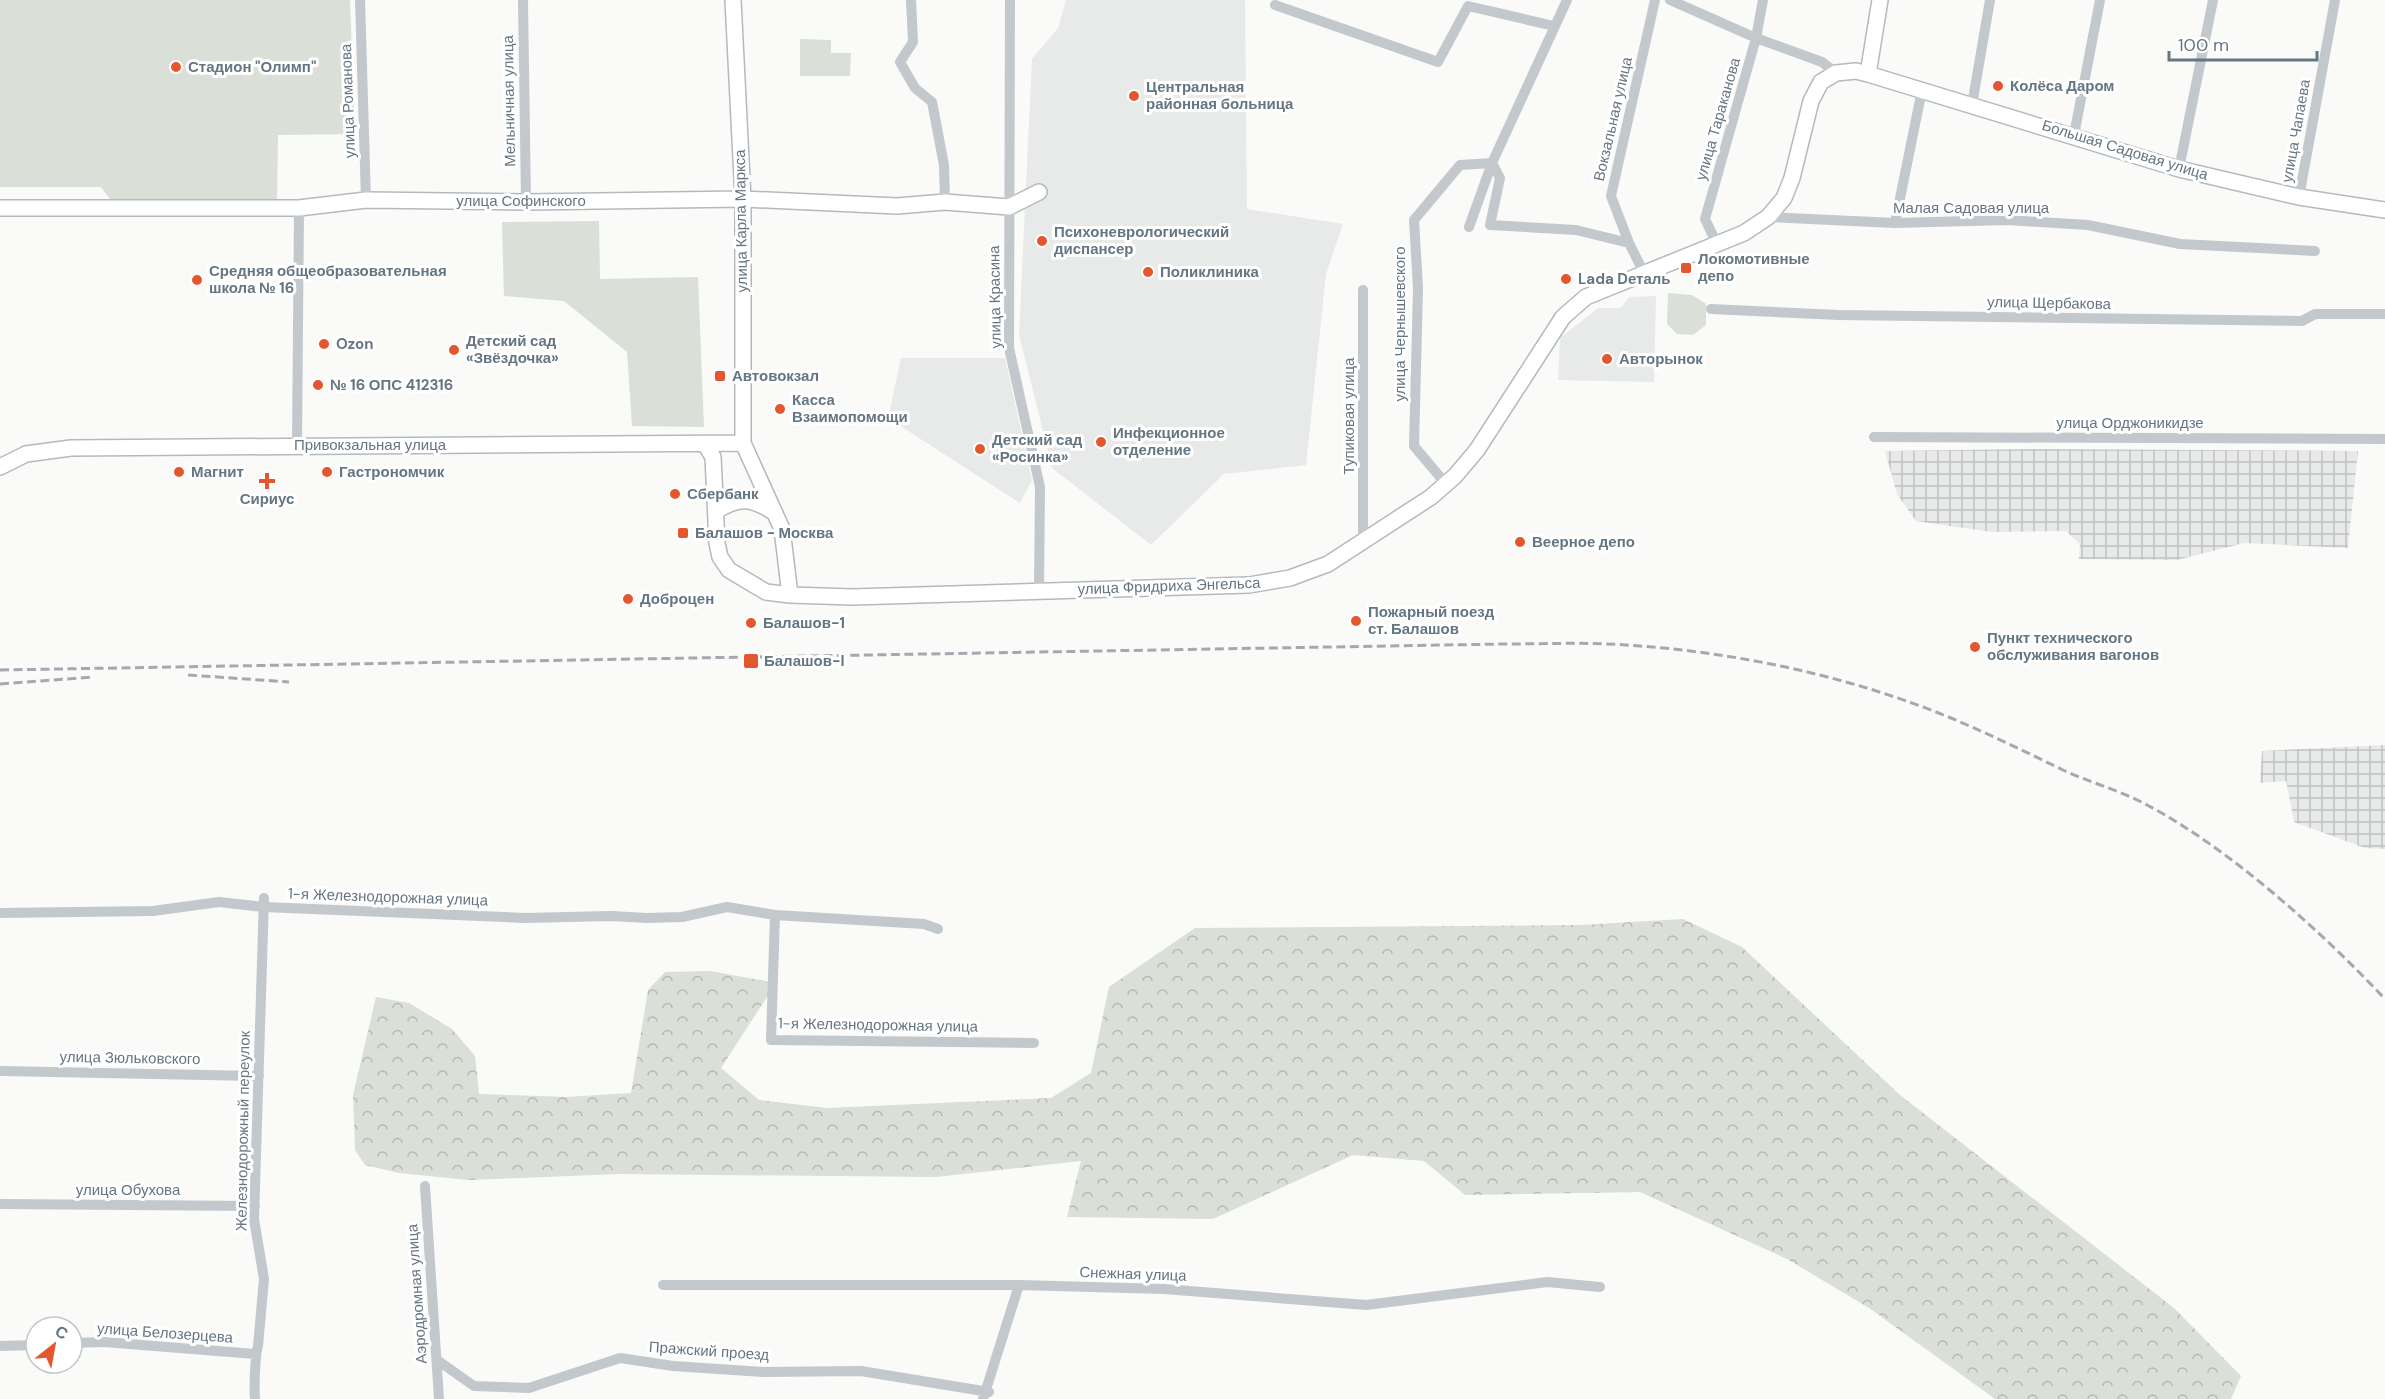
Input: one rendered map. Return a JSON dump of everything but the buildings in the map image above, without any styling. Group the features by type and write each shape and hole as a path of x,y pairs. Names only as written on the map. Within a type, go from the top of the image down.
{"main road":[{"name":"улица Карла Маркса","path":"732,0 743,200 743,442"},
{"path":"1868,74 1880,0"},
{"name":"Большая Садовая улица","path":"1836,73 1856,71 1868,74 2074,135 2179,169 2299,197 2385,210"},
{"name":"улица Фридриха Энгельса","path":"705,444 713,458 717,543 720,557 729,570 766,592 853,597 1249,585 1290,578 1328,564 1431,497 1446,484 1477,450 1563,317 1586,297 1744,233 1768,216 1784,198 1792,178 1811,101 1821,82 1836,73"},
{"path":"1009,207 1039,192"},
{"name":"улица Софинского","path":"0,208 299,208 366,200 526,202 743,200 897,206 945,202 1009,207"},
{"path":"743,442 782,529 790,595"},
{"name":"Привокзальная улица","path":"0,466 26,454 71,448 743,442"},
{"path":"716,511 733,501 758,502 774,513"}],"street":[{"name":"улица Романова","path":"360,0 366,200"},
{"name":"Мельничная улица","path":"523,0 526,202"},
{"path":"911,0 913,42 900,62 915,88 932,102 944,165 945,202"},
{"name":"улица Красина","path":"1011,0 1009,348 1040,487 1039,591"},
{"path":"1469,227 1492,163 1567,0"},
{"name":"Вокзальная улица","path":"1644,273 1629,243 1611,196 1655,0"},
{"path":"1670,0 1756,38 1822,62 1836,73"},
{"name":"улица Тараканова","path":"1716,244 1706,219 1756,38 1763,0"},
{"path":"1972,105 1990,0"},
{"path":"2074,135 2100,0"},
{"path":"2179,169 2213,0"},
{"name":"улица Чапаева","path":"2299,197 2335,0"},
{"path":"1275,5 1438,62 1468,6 1554,26"},
{"path":"1895,223 1922,90"},
{"path":"1492,163 1500,178 1491,225 1576,230 1629,243"},
{"name":"улица Чернышевского","path":"1446,484 1414,446 1418,288 1414,220 1460,165 1492,163"},
{"path":"297,445 299,208"},
{"name":"Малая Садовая улица","path":"1768,216 1895,223 2007,220 2088,225 2181,244 2316,251"},
{"name":"Тупиковая улица","path":"1363,290 1363,542"},
{"name":"улица Щербакова","path":"1712,309 1839,315 2279,321 2302,321 2315,314 2385,314"},
{"name":"улица Орджоникидзе","path":"1874,438 2385,439"},
{"name":"1-я Железнодорожная улица","path":"0,913 153,911 219,902 525,918 611,916 647,918 682,917 727,907 775,915 924,924 938,929"},
{"name":"Железнодорожный переулок","path":"255,1399 257,1368 255,1354 258,1346 264,1279 256,1245 255,1206 264,903"},
{"name":"1-я Железнодорожная улица","path":"775,915 771,1040 1034,1042"},
{"name":"улица Зюльковского","path":"0,1071 259,1076"},
{"name":"Аэродромная улица","path":"425,1186 439,1399"},
{"name":"улица Обухова","path":"0,1204 255,1206"},
{"name":"Снежная улица","path":"663,1286 1019,1285 1164,1289 1366,1305 1547,1282 1600,1287"},
{"path":"986,1394 1019,1285"},
{"name":"улица Белозерцева","path":"84,1343 104,1342 255,1354"},
{"path":"0,1346 24,1345"},
{"name":"Пражский проезд","path":"437,1360 474,1386 529,1388 620,1358 674,1366 752,1371 861,1371 986,1394"}],"shaded area":[{"path":"1066,0 1245,0 1247,209 1343,224 1326,274 1306,465 1224,474 1151,545 1052,468 1019,334 1032,59 1058,28"},
{"name":"Авторынок","path":"1656,296 1654,382 1558,380 1560,338 1598,308 1621,308 1629,297"},
{"name":"Детский сад «Росинка»","path":"901,358 1005,358 1032,480 1020,503 888,418"},
{"path":"2034,449 2358,451 2348,548 2244,543 2177,560 2079,559 2080,544 2066,531 1991,532 1916,521 1897,494 1885,451"},
{"path":"2385,745 2385,849 2365,848 2294,822 2286,781 2260,783 2262,751"}],"green space":[{"name":"Стадион \"Олимп\"","path":"0,0 350,0 355,134 278,135 277,199 110,199 101,187 0,187"},
{"path":"800,39 831,40 831,53 851,53 850,76 800,76"},
{"path":"599,221 600,279 698,277 704,427 632,426 627,352 564,301 504,296 502,222"},
{"path":"1668,293 1692,295 1706,304 1706,325 1693,335 1677,334 1667,324"},
{"path":"1683,919 1742,947 1900,1095 2174,1308 2241,1376 2231,1399 1995,1399 1869,1308 1787,1259 1640,1192 1465,1195 1424,1161 1353,1155 1213,1219 1067,1217 1081,1161 936,1177 618,1174 468,1180 399,1173 365,1165 355,1150 353,1095 376,997 409,1003 452,1029 475,1056 479,1094 566,1097 631,1093 648,990 665,972 710,971 776,983 721,1068 759,1100 827,1108 1051,1098 1091,1073 1109,987 1195,928 1580,925"}],"railway":[{"path":"0,670 1564,643 1626,645 1709,653 1792,668 1912,703 1979,730 2074,775 2149,806 2180,824 2243,868 2333,946 2385,999"},
{"path":"188,675 289,682"},
{"path":"0,684 93,677"}],"place":[{"name":"Стадион \"Олимп\"","path":"176,67"},
{"name":"Колёса Даром","path":"1998,86"},
{"name":"Центральная районная больница","path":"1134,96"},
{"name":"Психоневрологический диспансер","path":"1042,241"},
{"name":"Локомотивные депо","path":"1686,268"},
{"name":"Поликлиника","path":"1148,272"},
{"name":"Lada Dеталь","path":"1566,279"},
{"name":"Средняя общеобразовательная школа № 16","path":"197,280"},
{"name":"Ozon","path":"324,344"},
{"name":"Детский сад «Звёздочка»","path":"454,350"},
{"name":"Авторынок","path":"1607,359"},
{"name":"Автовокзал","path":"720,376"},
{"name":"№ 16 ОПС 412316","path":"318,385"},
{"name":"Касса Взаимопомощи","path":"780,409"},
{"name":"Инфекционное отделение","path":"1101,442"},
{"name":"Детский сад «Росинка»","path":"980,449"},
{"name":"Магнит","path":"179,472"},
{"name":"Гастрономчик","path":"327,472"},
{"name":"Сириус","path":"267,481"},
{"name":"Сбербанк","path":"675,494"},
{"name":"Балашов - Москва","path":"683,533"},
{"name":"Веерное депо","path":"1520,542"},
{"name":"Доброцен","path":"628,599"},
{"name":"Пожарный поезд ст. Балашов","path":"1356,621"},
{"name":"Балашов-1","path":"751,623"},
{"name":"Пункт технического обслуживания вагонов","path":"1975,647"},
{"name":"Балашов-I","path":"751,661"}]}
